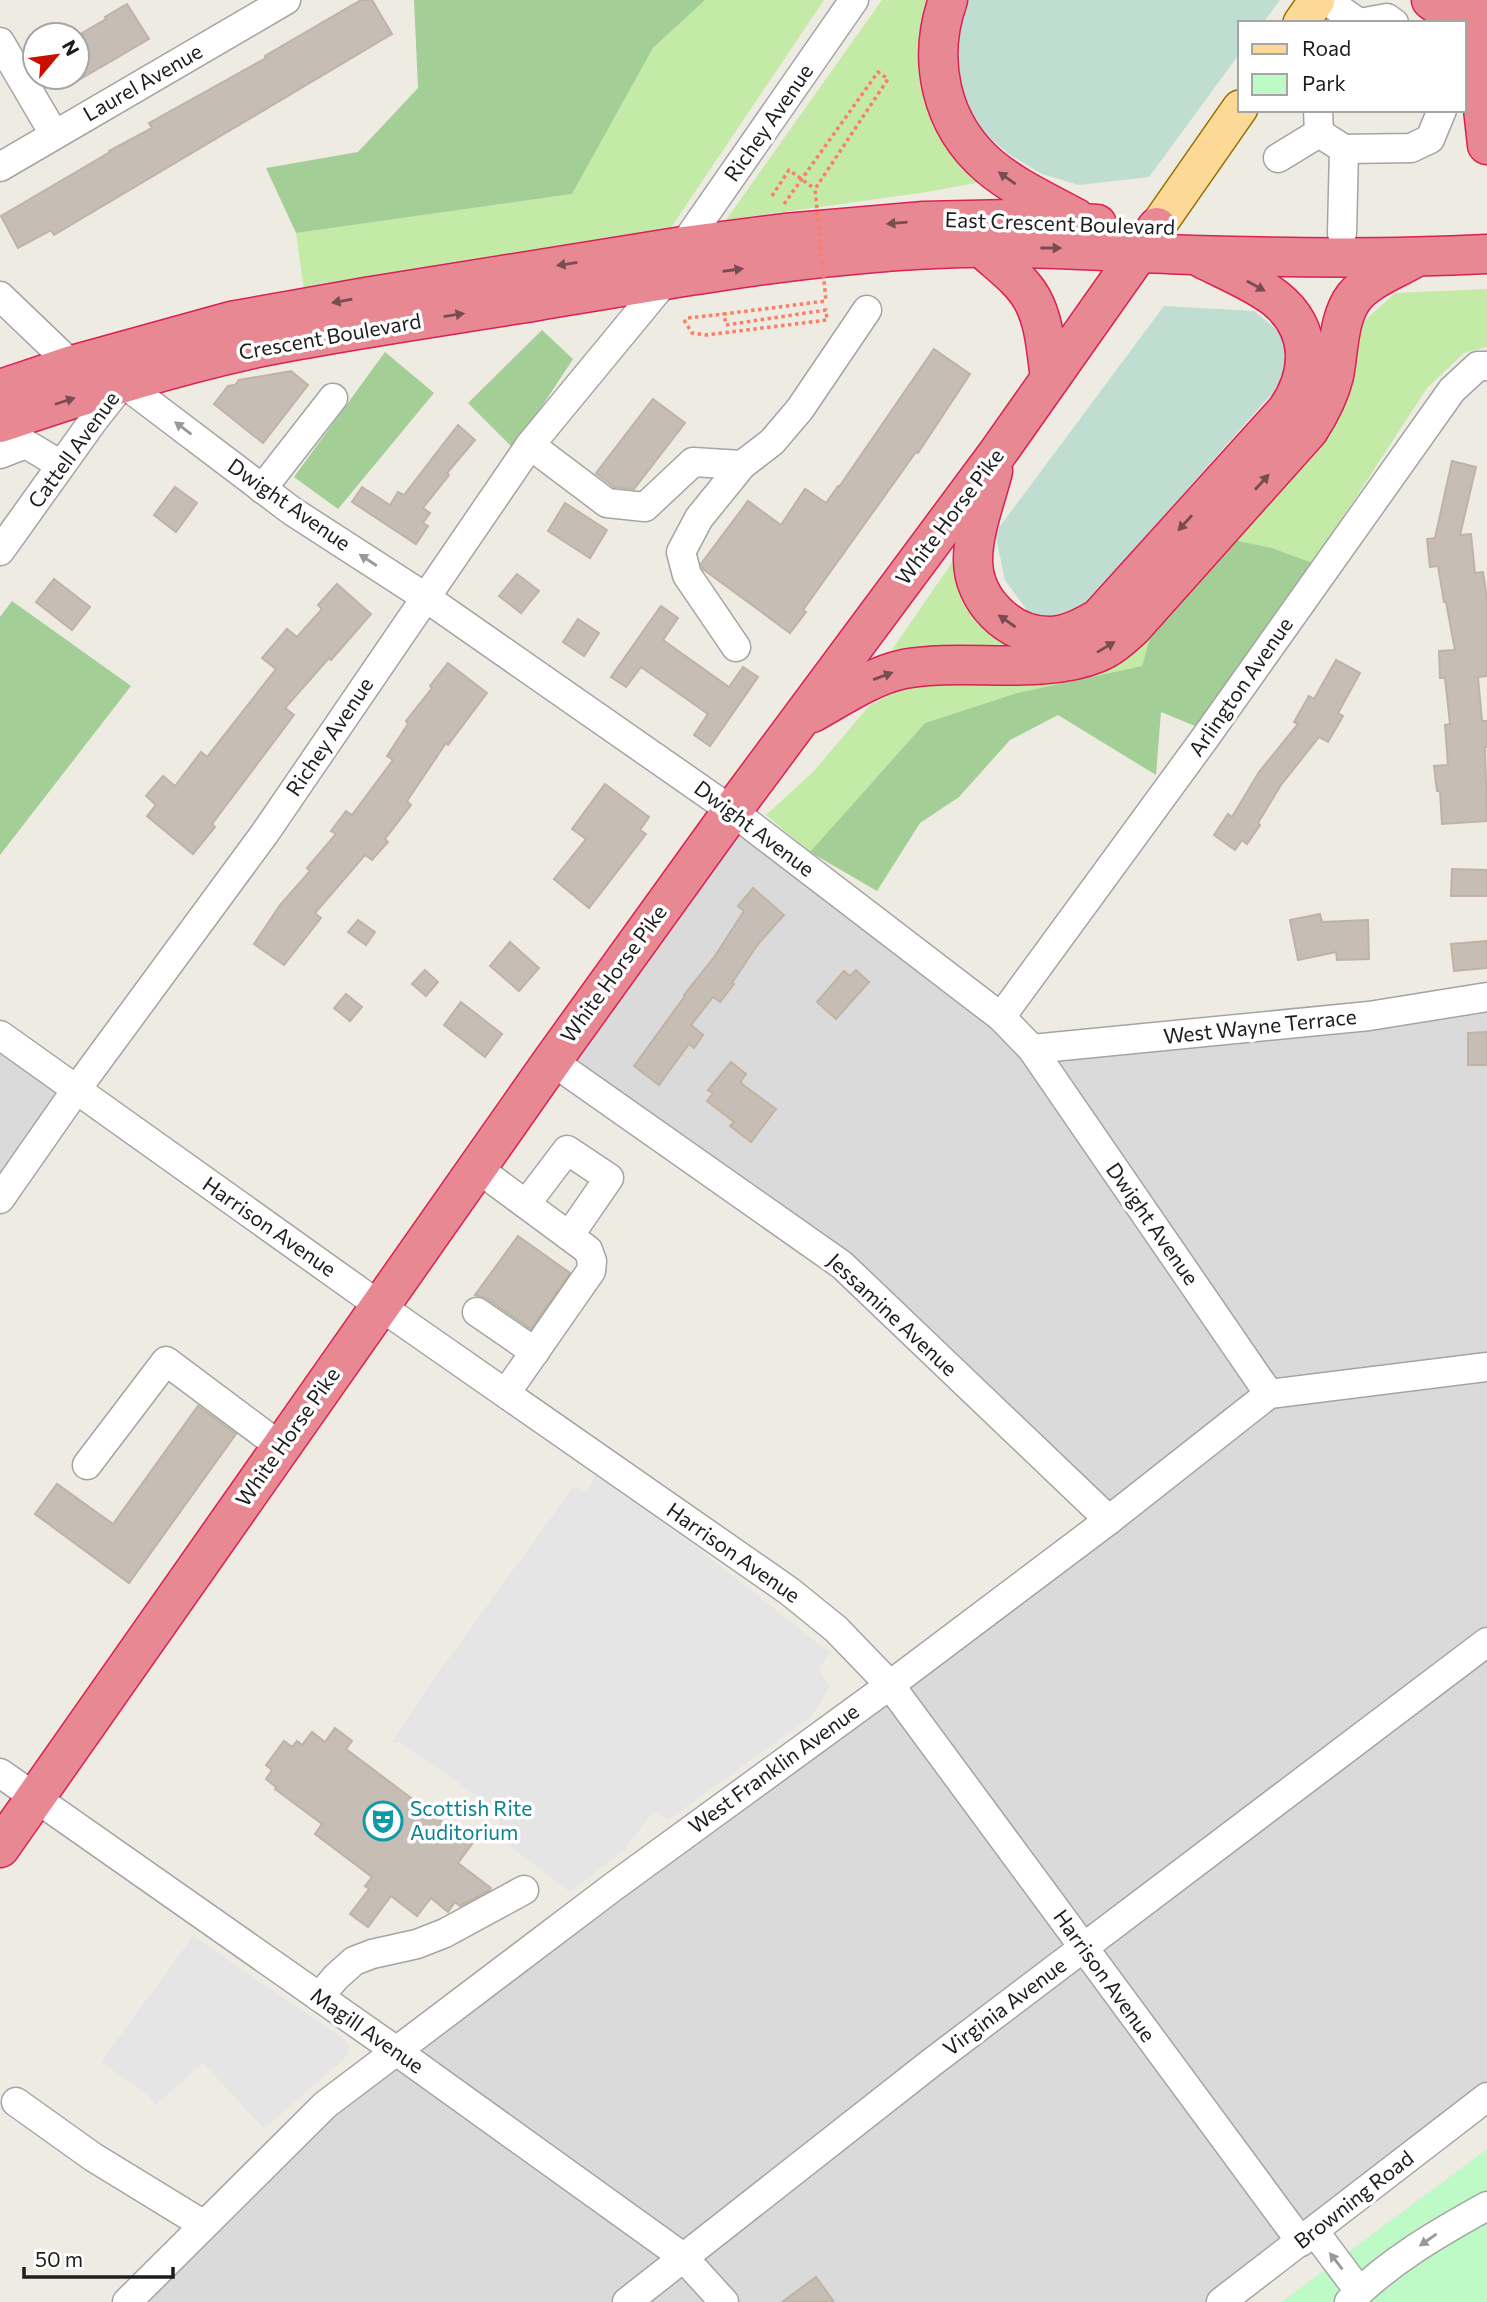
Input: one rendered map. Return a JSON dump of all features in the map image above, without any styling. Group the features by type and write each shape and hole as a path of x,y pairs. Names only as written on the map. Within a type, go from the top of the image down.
{"highway":[{"path":"948,0 939,34 938,58 946,105 956,126 968,145 989,166 1021,188 1087,224"},
{"path":"1431,0 1452,21"},
{"path":"1472,42 1487,145"},
{"name":"East Crescent Boulevard","path":"634,254 683,246 924,221 1011,219 1087,224 1147,239 1195,255 1416,258 1487,254"},
{"name":"East Crescent Boulevard","path":"666,280 869,253 1057,248 1147,239 1487,230"},
{"name":"White Horse Pike","path":"0,1848 552,1061 732,811 997,454 1147,239"},
{"path":"982,248 1031,296 1045,337 1050,378"},
{"name":"Crescent Boulevard","path":"0,389 72,365 231,321 634,254"},
{"path":"997,454 975,545 974,573 986,602 996,614 1024,631 1049,636 1081,629 1099,618 1286,411 1299,389 1304,373 1304,343 1285,307 1263,290 1195,255"},
{"path":"801,719 863,685 903,670 1044,664 1074,660 1096,653 1120,638 1141,618 1314,422 1328,397 1343,324 1353,298 1367,285 1416,258"},
{"name":"Crescent Boulevard","path":"0,422 123,383 262,348 666,280"}],"main road":[{"path":"1302,21 1317,0"},
{"name":"White Horse Pike","path":"1147,239 1238,111"}],"street":[{"name":"Laurel Avenue","path":"0,167 286,0"},
{"name":"Richey Avenue","path":"683,246 854,0"},
{"path":"1326,0 1356,21"},
{"path":"1370,21 1387,18 1391,21"},
{"path":"0,42 54,134"},
{"path":"1344,149 1411,148 1430,139 1442,112"},
{"path":"1278,158 1319,121 1344,149 1342,233"},
{"name":"Richey Avenue","path":"0,1199 76,1090 265,833 530,445 666,280"},
{"path":"0,296 72,365"},
{"path":"736,647 687,575 681,552 699,518 742,465 772,442 800,410 867,310"},
{"name":"Arlington Avenue","path":"1001,1017 1205,738 1452,390 1478,366 1487,366"},
{"name":"Cattell Avenue","path":"0,551 123,383"},
{"name":"Dwight Avenue","path":"123,383 292,511 425,597 732,811 1001,1017 1032,1049 1269,1394"},
{"path":"262,489 333,398"},
{"path":"0,454 26,444 61,465"},
{"path":"530,445 607,503 645,507 693,462 742,465"},
{"name":"West Wayne Terrace","path":"1032,1049 1369,1016 1487,997"},
{"name":"Harrison Avenue","path":"0,1035 380,1306 789,1591 836,1629 890,1685 1083,1948 1354,2296"},
{"name":"Jessamine Avenue","path":"552,1061 842,1265 1109,1520"},
{"path":"526,1204 567,1150 609,1178 569,1236"},
{"path":"477,1168 588,1250 592,1261 591,1271 506,1393"},
{"path":"477,1312 535,1352"},
{"path":"87,1465 166,1361 281,1447"},
{"path":"1269,1394 1487,1367"},
{"name":"West Franklin Avenue","path":"127,2302 325,2105 602,1895 890,1685 1109,1520 1269,1394"},
{"name":"Virginia Avenue","path":"627,2302 931,2063 1487,1642"},
{"name":"Magill Avenue","path":"0,1773 395,2050 683,2258 724,2302"},
{"path":"319,1997 354,1961 417,1944 445,1933 524,1890"},
{"name":"Browning Road","path":"1221,2302 1487,2097"},
{"path":"16,2102 93,2157 204,2225"},
{"path":"1354,2296 1434,2235 1487,2206"}],"path":[{"path":"724,314 726,325 826,310 827,320 706,335 692,333 686,319 724,314 826,301 815,188 888,79 878,72 784,204"},
{"path":"772,196 789,170 815,188"}],"shaded area":[{"path":"732,811 1032,1049 1487,997 1487,2095 1216,2302 127,2302 325,2105 1108,1521 842,1265 552,1061"},
{"path":"0,1035 76,1090 0,1197"},
{"path":"595,1475 695,1546 830,1653 818,1669 830,1686 812,1716 668,1820 654,1811 625,1849 570,1892 504,1842 493,1807 401,1743 392,1742 433,1680 574,1486 583,1492 587,1491"},
{"path":"193,1936 343,2038 349,2047 349,2053 340,2062 264,2129 203,2063 156,2105 146,2093 101,2062"}],"green space":[{"path":"414,0 705,0 653,48 572,194 296,233 266,168 358,152 418,88"},
{"path":"705,0 824,0 670,229 304,289 296,233 572,194 653,48"},
{"path":"882,0 935,0 987,181 726,220"},
{"path":"964,0 1280,0 1264,21 1238,21 1238,56 1149,177 1079,185 1042,174 1010,155 983,132 962,102 952,67"},
{"path":"1487,289 1487,347 1464,353 1427,388 1313,563 1272,548 1229,539 1343,412 1362,323 1395,293"},
{"path":"1164,306 1254,311 1287,338 1283,381 1082,608 1034,620 1005,580 995,533"},
{"path":"542,330 573,359 514,449 468,403"},
{"path":"385,352 434,393 338,509 294,477"},
{"path":"1229,539 1272,548 1313,563 1195,726 1161,712 1156,775 1058,715 1010,740 959,797 920,823 877,891 810,852 925,723 1017,693 1142,666 1152,631"},
{"path":"960,551 1025,651 887,657"},
{"path":"12,601 131,686 0,855 0,617"},
{"path":"1152,631 1142,666 1017,693 925,723 810,852 766,815 813,772 870,705 917,680"},
{"path":"1487,2149 1487,2302 1282,2302"}],"building":[{"path":"361,0 372,0 392,34 54,235 51,230 18,248 1,216 152,128 149,123 266,58 265,56"},
{"path":"127,4 149,39 91,73 91,28 106,19 105,17"},
{"path":"934,349 970,374 918,453 916,452 803,610 806,612 790,633 703,569 701,564 748,501 781,525 805,489 826,503"},
{"path":"291,371 308,385 263,443 214,404 228,386 235,385 239,380"},
{"path":"653,399 685,423 634,489 614,487 596,473"},
{"path":"458,425 475,440 447,473 449,475 423,508 430,513 423,523 428,526 416,544 352,502 362,487 390,505 398,492 404,495"},
{"path":"1452,461 1476,467 1460,535 1471,534 1475,573 1483,572 1487,598 1487,676 1478,677 1482,721 1487,721 1487,821 1442,824 1440,791 1437,791 1434,766 1448,765 1445,725 1450,724 1445,678 1440,678 1439,651 1455,650 1438,566 1430,567 1427,539 1435,538"},
{"path":"175,487 197,503 176,532 154,515"},
{"path":"565,503 607,530 590,558 548,531"},
{"path":"517,574 539,591 521,613 499,596"},
{"path":"54,579 90,607 72,630 36,602"},
{"path":"337,584 371,614 285,708 294,715 212,824 215,827 193,854 147,816 156,805 146,796 163,776 175,786 201,752 207,757 276,669 262,658 287,629 297,637 322,609 318,605"},
{"path":"661,606 678,618 663,640 729,687 743,667 758,677 710,746 694,735 708,714 641,667 626,687 611,677"},
{"path":"578,619 599,633 584,656 563,642"},
{"path":"1336,660 1360,673 1338,713 1343,716 1328,742 1319,737 1281,785 1247,844 1242,840 1235,850 1214,835 1228,814 1232,817 1259,772 1298,724 1294,722 1309,696 1314,699"},
{"path":"448,663 487,693 448,745 446,743 407,801 411,805 385,839 388,842 372,860 365,855 315,913 321,918 284,965 254,944 280,905 310,871 307,868 336,834 331,831 346,811 352,815 393,760 387,756 408,724 406,721"},
{"path":"605,784 649,817 640,830 646,834 589,908 554,879 586,839 572,829"},
{"path":"1452,869 1487,870 1487,896 1451,896"},
{"path":"753,888 784,915 758,944 720,1002 713,997 691,1025 703,1035 694,1048 689,1044 659,1085 634,1066 715,956 744,911 738,906"},
{"path":"1320,914 1322,922 1368,920 1369,959 1337,960 1336,952 1298,960 1290,920"},
{"path":"358,920 375,932 366,945 348,932"},
{"path":"1487,941 1487,968 1454,971 1451,944"},
{"path":"510,942 539,968 519,991 490,966"},
{"path":"425,970 438,982 426,996 412,984"},
{"path":"856,970 869,982 836,1019 817,1002 844,971 850,976"},
{"path":"346,994 362,1007 350,1021 334,1008"},
{"path":"461,1002 502,1034 485,1057 444,1025"},
{"path":"1487,1032 1487,1065 1468,1065 1468,1033"},
{"path":"731,1062 746,1074 742,1084 776,1109 751,1142 730,1126 734,1122 707,1101 713,1093 708,1090"},
{"path":"518,1236 570,1273 531,1329 486,1298 475,1295"},
{"path":"198,1406 236,1434 129,1583 35,1514 57,1484 113,1524"},
{"name":"Scottish Rite Auditorium","path":"335,1728 352,1741 346,1749 472,1844 458,1863 491,1888 490,1890 460,1906 455,1902 448,1912 431,1898 417,1916 391,1896 368,1927 350,1914 369,1889 365,1886 372,1877 315,1834 322,1824 275,1789 266,1779 272,1770 266,1765 284,1741 292,1747 297,1741 302,1745 312,1732 325,1742"},
{"path":"816,2277 834,2302 782,2302"}],"place":[{"name":"Scottish Rite Auditorium","path":"383,1821"}]}
